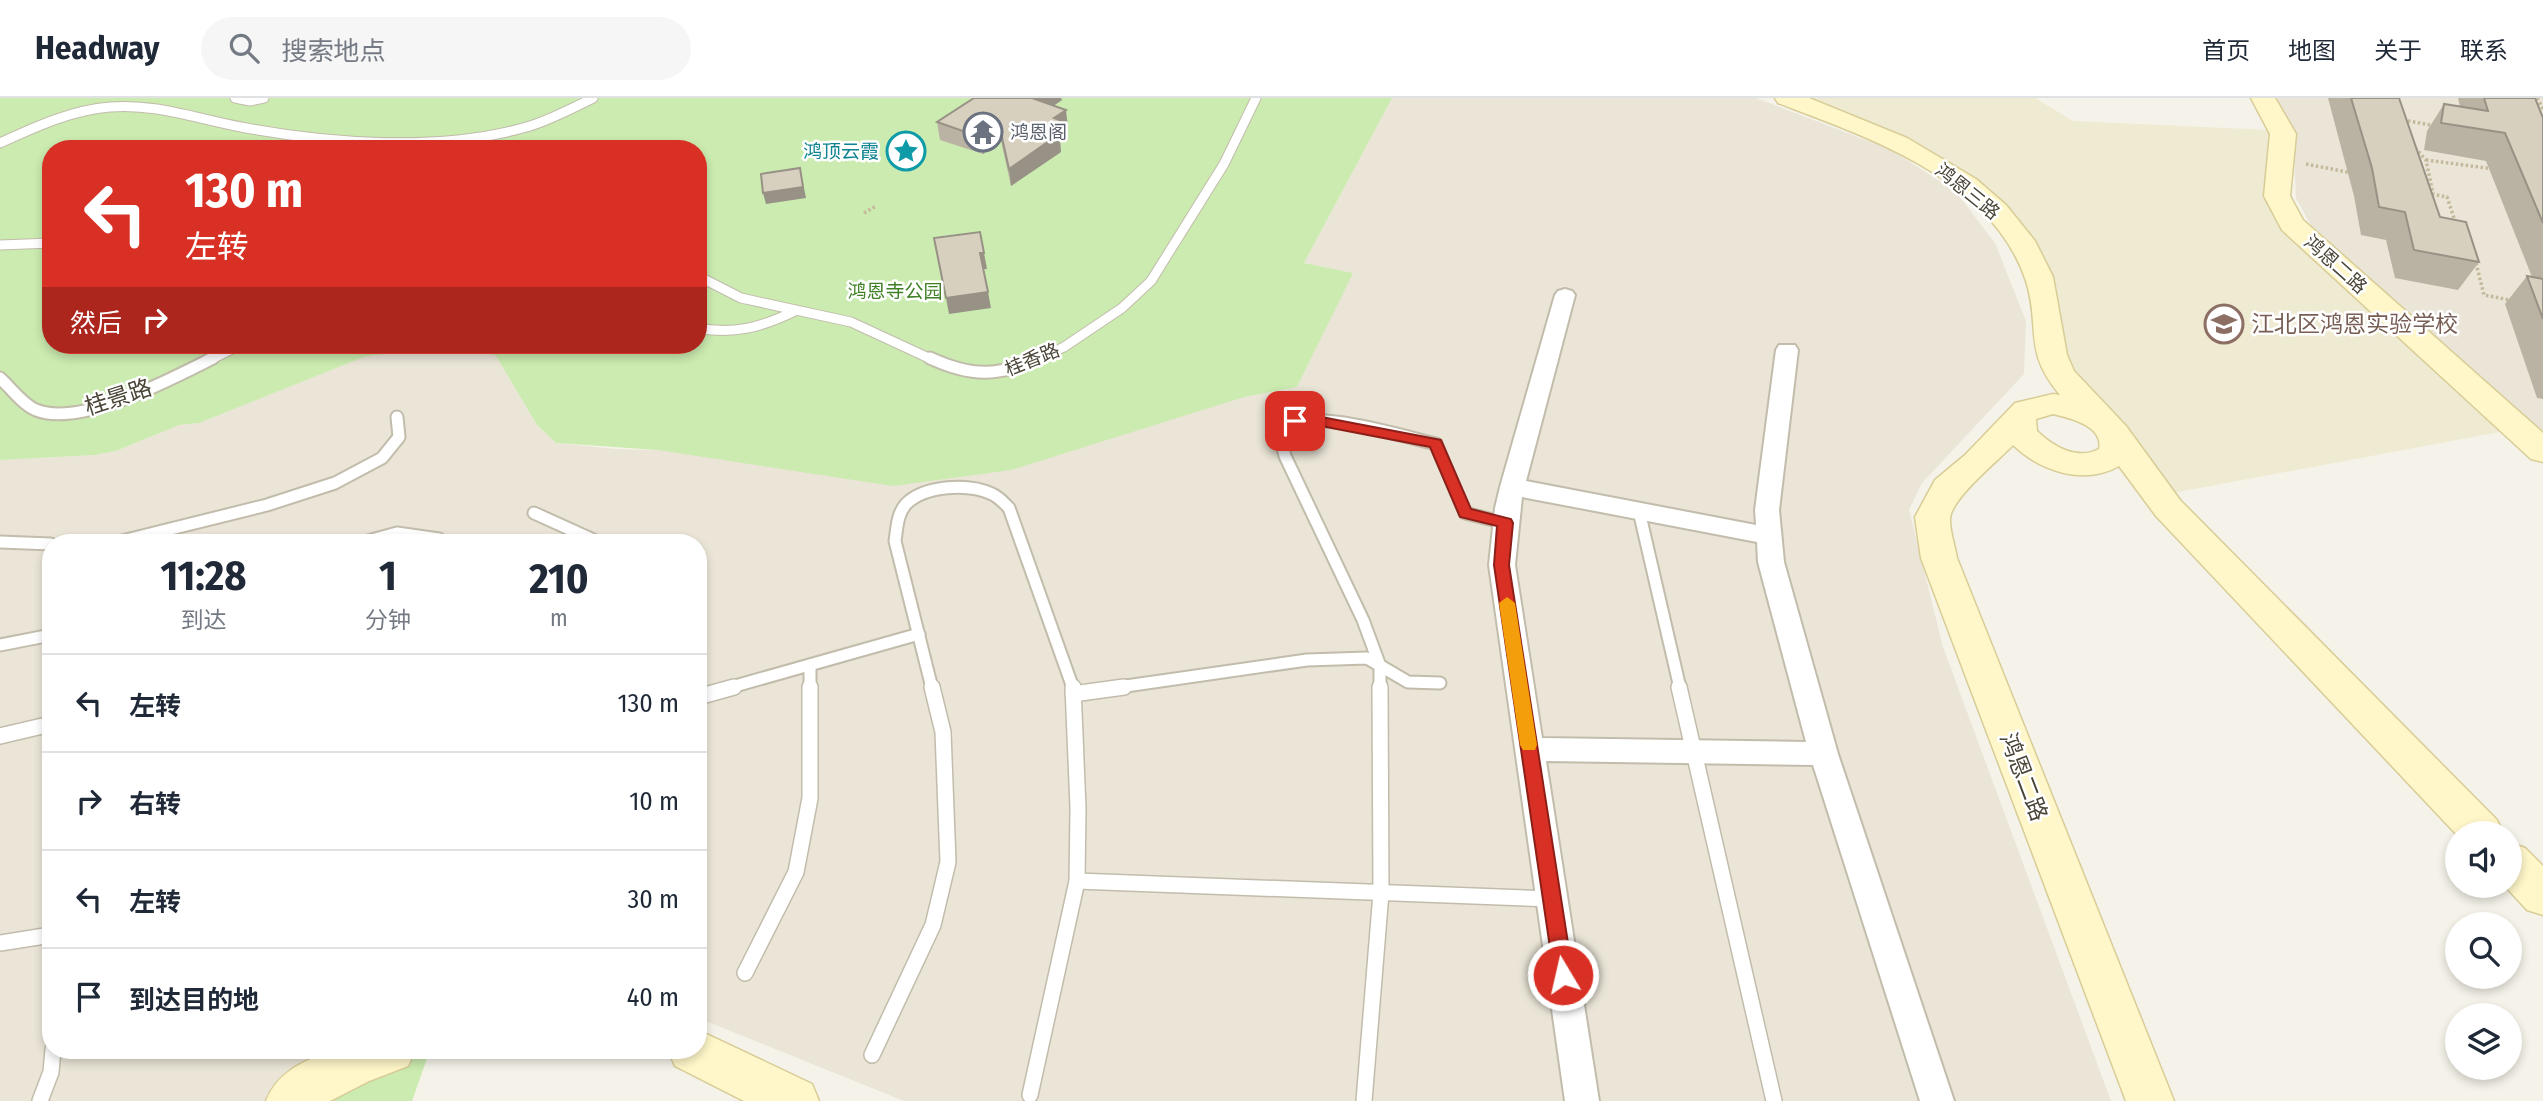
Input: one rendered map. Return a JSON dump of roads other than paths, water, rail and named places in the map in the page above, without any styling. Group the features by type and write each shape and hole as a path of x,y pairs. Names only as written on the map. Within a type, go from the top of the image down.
{"street":[{"name":"鸿恩三路","path":"1787,98 1888,137 1931,160 2001,216 2027,249 2040,280 2056,367"},
{"name":"鸿恩二路","path":"2263,98 2283,134 2277,196 2292,224 2543,451"},
{"path":"1565,295 1512,487 1505,523 1502,565 1583,1101"},
{"path":"1787,350 1768,510 1771,562 1824,754 1937,1101"},
{"name":"鸿恩二路","path":"2056,367 2023,414 1977,463 1947,488 1932,517 1939,558 2150,1101"},
{"path":"2056,367 2108,429 2168,508 2470,821"},
{"path":"1977,463 2063,461 2086,464 2106,461 2114,455 2118,447 2108,429 2069,407 2053,404 2023,414 2021,434 2033,447 2063,461 2168,508"},
{"path":"1512,487 1769,536"},
{"path":"1529,749 1824,754"},
{"path":"2522,874 2543,896"},
{"path":"707,1057 795,1101"},
{"path":"290,1101 310,1087 365,1059"}],"lane":[{"path":"235,98 250,101 264,98"},
{"path":"417,140 464,138 530,126 593,98"},
{"name":"桂香路","path":"707,281 741,298 850,322 949,368 971,373 994,373 1040,359 1122,308 1151,281 1224,164 1256,98"},
{"path":"0,143 63,116 109,107 133,106 253,130 371,140"},
{"path":"0,245 42,243"},
{"path":"707,330 721,334 741,332 766,325 795,311"},
{"name":"桂景路","path":"0,378 37,410 65,412 100,406 149,389 221,354"},
{"path":"150,534 267,505 335,483 382,458 399,438 397,417"},
{"path":"1364,1101 1381,893 1380,666 1363,620 1286,456 1279,432 1284,425 1295,421 1316,420 1436,444 1465,513 1505,523"},
{"path":"872,1055 933,925 948,862 943,732 895,541 900,512 912,500 932,491 971,488 995,494 1009,508 1073,694 1078,808 1077,881 1030,1095"},
{"path":"1639,511 1773,1101"},
{"path":"534,513 580,534"},
{"path":"0,542 42,544"},
{"path":"707,694 919,634"},
{"path":"0,645 42,637"},
{"path":"1073,694 1307,660 1367,658 1408,682 1440,683"},
{"path":"745,973 796,872 810,798 810,665"},
{"path":"0,736 42,726"},
{"path":"1077,881 1552,899"},
{"path":"0,943 42,936"},
{"path":"40,1101 51,1072 52,1059"}],"place":[{"name":"鸿恩阁","path":"983,132"},
{"name":"鸿顶云霞","path":"906,151"},
{"name":"江北区鸿恩实验学校","path":"2224,324"}],"park label":[{"name":"鸿恩寺公园","path":"895,291"}]}
